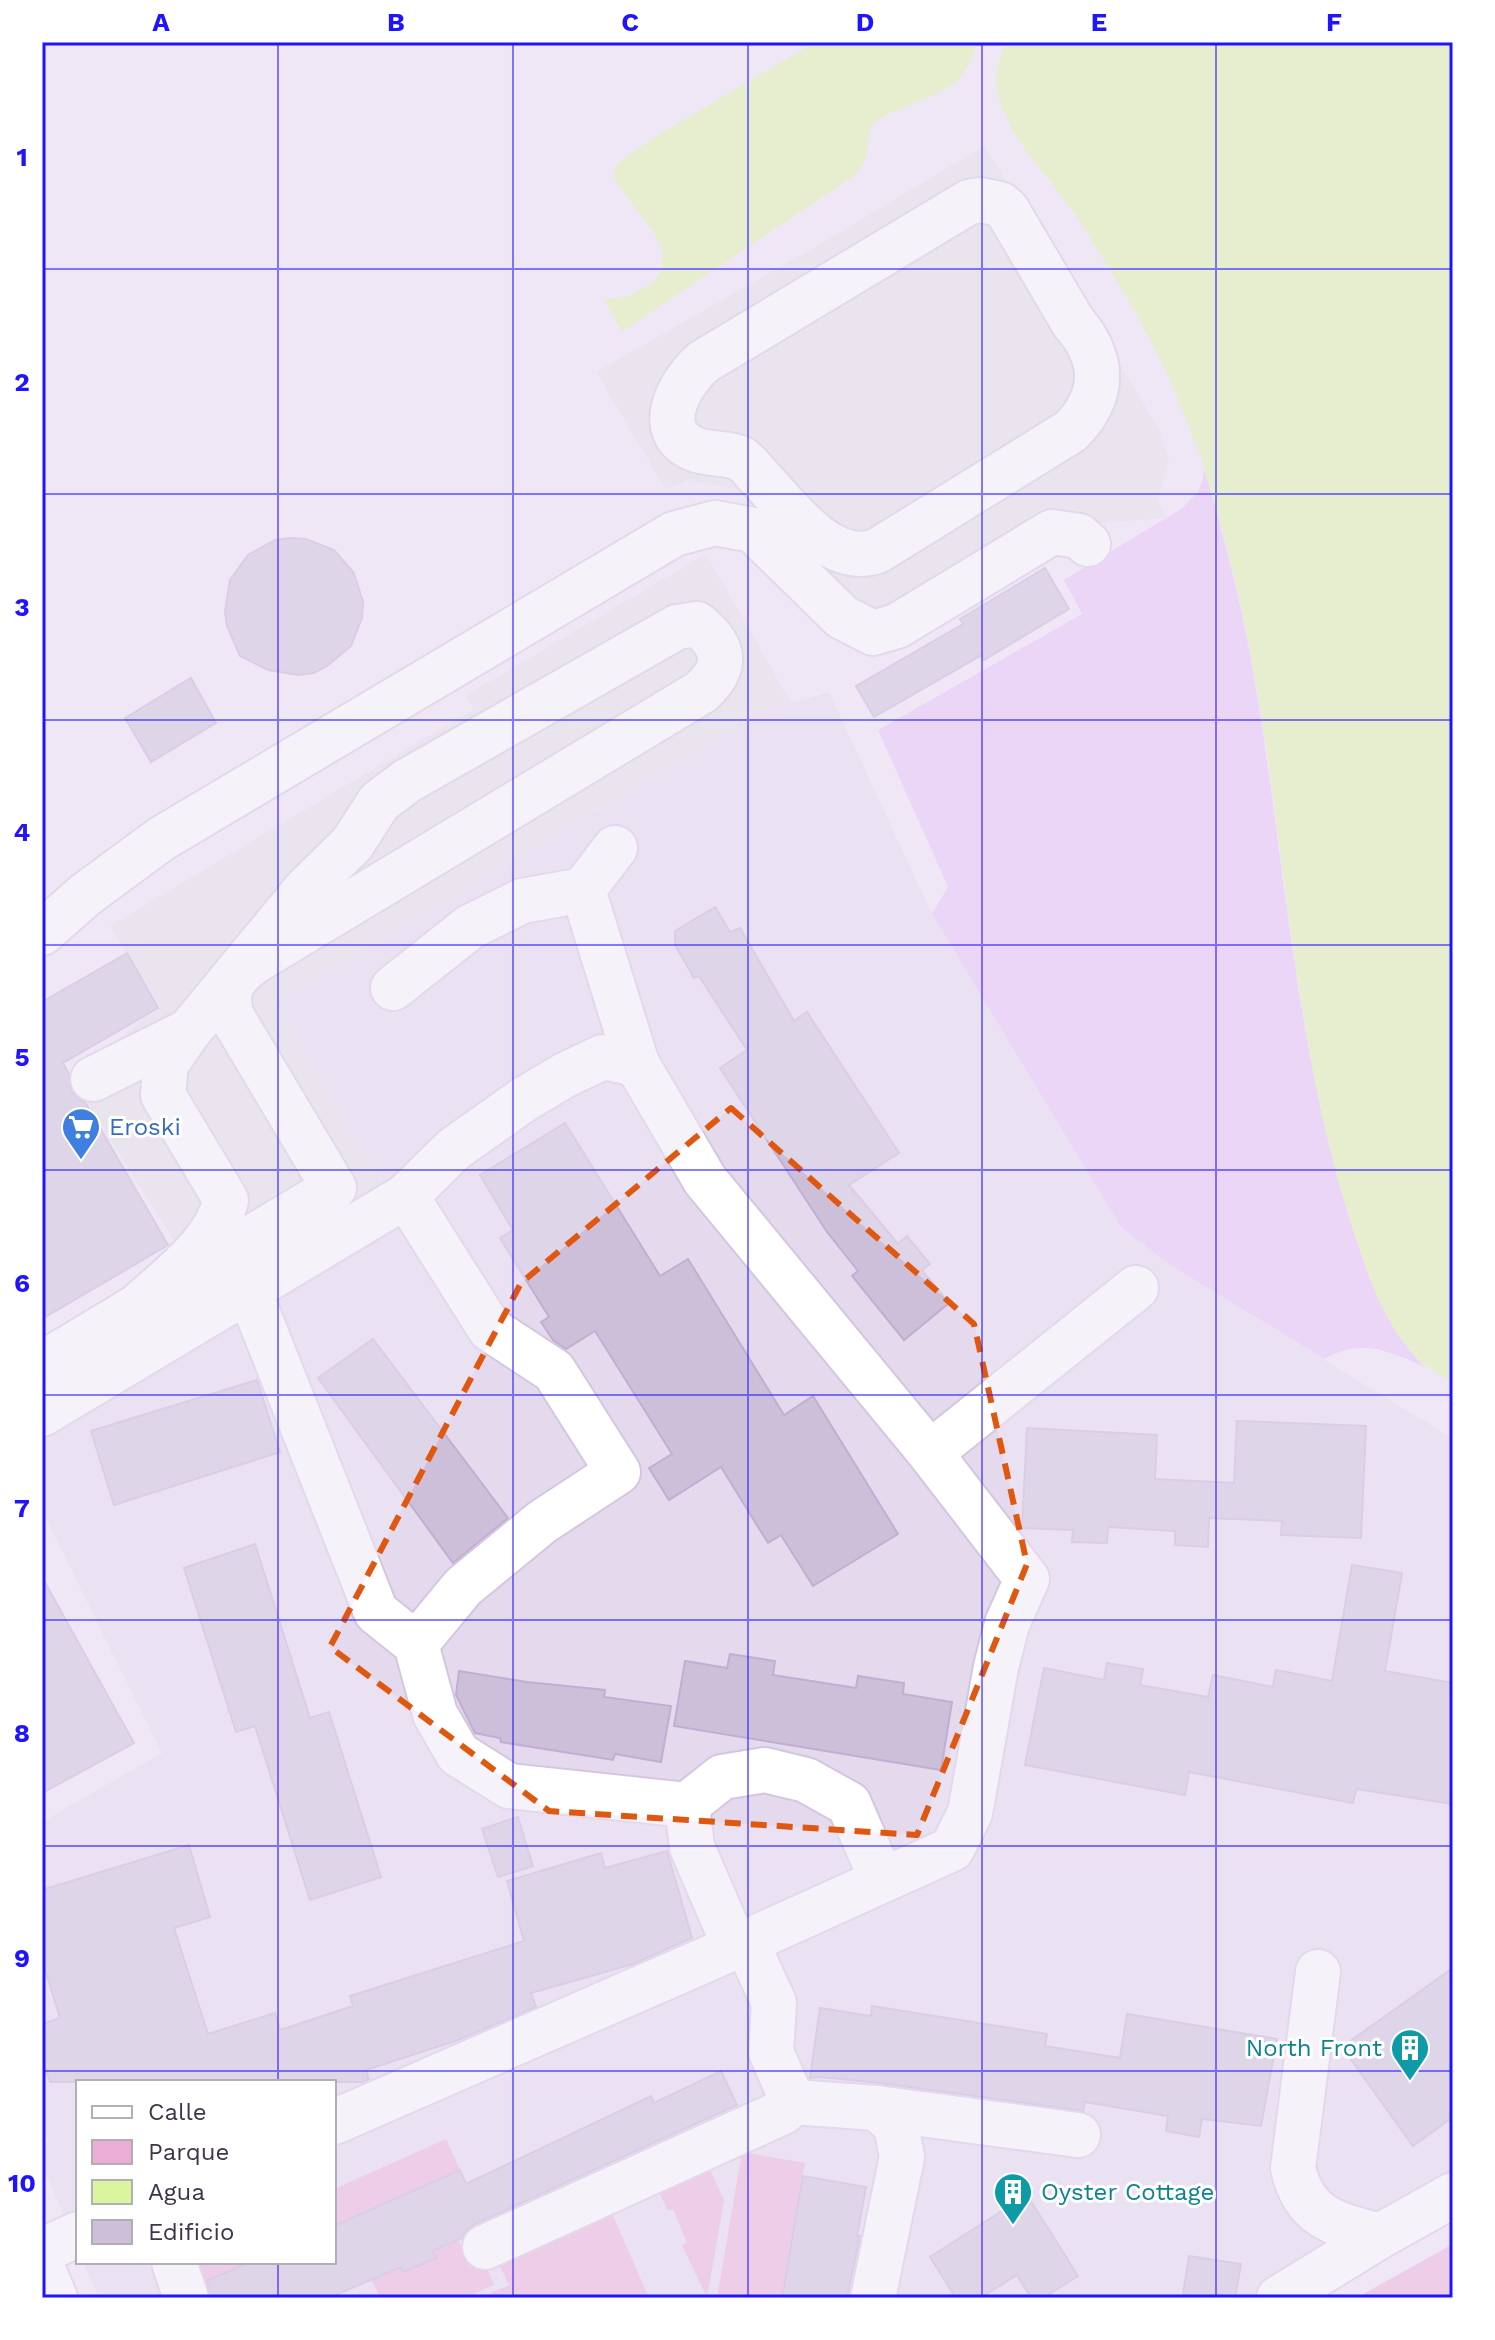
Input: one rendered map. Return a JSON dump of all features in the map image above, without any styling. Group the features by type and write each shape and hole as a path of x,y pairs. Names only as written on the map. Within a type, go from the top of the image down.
{"street":[{"path":"990,200 1000,204 1007,210 1095,356 1098,377 1085,416 1071,431 866,555 855,555 834,547 809,530 773,492 742,459 692,449 682,441 673,419 679,390 689,374 703,362 969,202 990,200"},
{"path":"735,527 749,499 773,492"},
{"path":"42,933 85,895 161,839 674,534 715,523 753,530 842,617 873,633 897,626 1052,532 1079,536 1088,544"},
{"path":"42,1364 334,1188 231,1015 228,998 234,978 252,963 701,692 712,682 722,660 721,651 697,624 677,627 407,781 379,802 352,844 306,889 189,1031 166,1064 163,1095 226,1200 240,1217 252,1224 275,1223"},
{"path":"393,988 470,927 522,901 583,890 615,848"},
{"path":"336,2121 952,1849 970,1813 996,1667 1007,1624 1027,1579 930,1453 705,1180 637,1064 583,890"},
{"path":"93,1079 208,1022 224,1020 242,1032"},
{"path":"42,1414 406,1196 454,1149 523,1100 565,1075 603,1057 637,1064"},
{"path":"406,1196 490,1329 554,1371 618,1472 542,1522 463,1587 416,1644"},
{"path":"137,1307 201,1246 222,1216 226,1200"},
{"path":"930,1453 1136,1288"},
{"path":"249,1291 376,1612 416,1644 435,1714 458,1754 509,1786 687,1805 722,1777 765,1770 806,1780 849,1804 882,1880"},
{"path":"687,1805 692,1847 740,1945 774,2003 771,2052 793,2102"},
{"path":"1318,1972 1293,2168 1298,2190 1315,2212 1337,2225 1380,2236"},
{"path":"485,2247 783,2112 793,2102 877,2108 1078,2135"},
{"path":"873,2298 902,2157 896,2125 877,2108"},
{"path":"1279,2298 1453,2195"},
{"path":"42,2251 76,2235"},
{"path":"175,2264 186,2298"},
{"path":"42,2267 55,2298"}],"highlighted area":[{"path":"731,1108 974,1324 1027,1564 917,1835 549,1811 330,1647 521,1283"}],"shaded area":[{"path":"984,146 1160,430 1169,459 1158,500 1166,518 1025,529 898,616 853,608 739,490 688,480 666,490 596,372 812,249"},
{"path":"706,554 788,697 275,1003 386,1190 204,1288 70,1076 158,1008 110,926 474,709 465,696"},
{"path":"829,692 932,914 1175,1268 1453,1439 1453,2221 1320,2298 99,2298 84,2264 336,2264 336,2080 76,2080 76,2213 65,2217 42,2165 42,2144 49,2141 42,2125 42,1822 162,1753 42,1511 42,1395 386,1190 275,1003 788,697 793,703"}],"green space":[{"path":"446,2139 460,2170 336,2225 336,2188"},
{"path":"742,2152 805,2163 782,2298 717,2298"},
{"path":"705,2158 724,2201 707,2298 682,2245 687,2243 673,2209 668,2211 654,2181"},
{"path":"611,2211 649,2298 480,2298 509,2285 494,2253"},
{"path":"458,2240 463,2250 477,2245 494,2285 465,2298 380,2298 371,2279 401,2266 435,2258 433,2252"},
{"path":"1453,2244 1453,2298 1356,2298"},
{"path":"194,2264 245,2264 202,2283"}],"sand":[{"path":"1204,465 1252,665 1292,949 1333,1160 1354,1229 1382,1302 1400,1336 1425,1367 1387,1352 1363,1348 1338,1352 1324,1359 1175,1268 1121,1227 932,914 948,887 878,730 1082,614 1064,580 1181,509 1198,492"}],"water":[{"path":"815,42 978,42 966,69 951,86 876,122 870,133 865,160 854,176 622,332 604,300 631,293 649,284 659,274 662,262 652,232 617,183 614,169 644,144"},
{"path":"1007,42 1453,42 1453,1382 1416,1358 1381,1305 1348,1214 1327,1138 1298,985 1254,675 1230,559 1208,482 1181,406 1147,334 1084,229 1025,149 1003,111 996,76"}],"pier":[{"path":"807,42 815,42 653,138 622,158 614,167 613,176 659,241 663,256 661,270 654,282 631,295 604,300 622,332 854,176 865,165 869,152 868,137 874,124 888,114 944,91 960,80 970,66 978,42 982,42 973,68 962,83 877,126 868,167 856,179 620,335 600,298 630,291 651,280 659,256 646,229 610,178 611,165 620,155 651,135"},
{"path":"1003,42 1007,42 996,65 994,85 1002,109 1019,143 1069,206 1129,301 1178,399 1204,465 1203,478 1175,401 1125,303 1066,209 1015,145 998,111 991,84 992,64"}],"building":[{"path":"306,539 334,550 354,573 363,602 362,618 351,646 327,666 314,673 298,675 268,670 240,656 227,626 225,611 230,580 248,555 275,540"},
{"path":"1045,568 1069,609 984,660 982,655 874,717 856,686 963,624 960,619"},
{"path":"191,678 216,723 151,762 125,718"},
{"path":"715,907 730,932 740,928 794,1021 807,1012 899,1153 849,1185 898,1244 907,1236 930,1264 922,1270 949,1303 904,1340 852,1276 858,1271 827,1232 720,1068 747,1050 699,976 694,978 675,945 675,931"},
{"name":"Eroski","path":"127,953 158,1008 63,1063 69,1074 71,1091 85,1102 168,1245 42,1319 42,1002"},
{"path":"565,1123 660,1276 688,1259 784,1415 813,1396 898,1534 813,1586 781,1535 768,1543 721,1467 669,1500 649,1468 672,1454 595,1331 566,1349 553,1340 541,1322 549,1317 500,1238 513,1230 480,1175"},
{"path":"373,1339 508,1518 453,1563 318,1378"},
{"path":"257,1380 280,1452 114,1505 91,1431"},
{"path":"1237,1421 1366,1426 1361,1538 1281,1535 1282,1521 1209,1518 1208,1547 1175,1545 1175,1531 1108,1527 1107,1543 1072,1542 1073,1530 1022,1528 1027,1428 1157,1435 1155,1479 1234,1483"},
{"path":"255,1544 310,1718 329,1712 381,1877 310,1900 255,1726 236,1732 184,1568"},
{"path":"1352,1565 1402,1573 1385,1671 1453,1683 1453,1804 1356,1789 1353,1803 1189,1772 1185,1795 1025,1765 1044,1668 1104,1680 1107,1663 1143,1669 1140,1685 1208,1697 1213,1675 1273,1687 1276,1670 1332,1681"},
{"path":"42,1577 134,1743 42,1793"},
{"path":"730,1654 775,1661 773,1675 856,1688 858,1676 904,1683 903,1694 952,1702 941,1770 674,1726 685,1661 727,1668"},
{"path":"459,1671 605,1690 604,1697 671,1706 661,1762 615,1754 613,1760 501,1742 500,1738 475,1733 456,1695"},
{"path":"518,1817 533,1866 498,1877 482,1829"},
{"path":"189,1845 210,1917 174,1928 208,2034 275,2013 280,2030 353,2006 350,1996 524,1941 507,1881 601,1853 605,1868 667,1851 692,1938 633,1964 531,1993 536,2007 458,2040 366,2070 369,2079 363,2082 50,2082 42,2058 42,2024 60,2018 42,1959 42,1890"},
{"name":"North Front","path":"1453,1968 1453,2117 1413,2146 1342,2047"},
{"path":"872,2006 1047,2034 1045,2046 1120,2058 1127,2014 1277,2039 1261,2126 1202,2119 1199,2137 1166,2131 1168,2116 1085,2102 1083,2111 880,2083 810,2078 820,2008 871,2016"},
{"path":"721,2071 737,2105 475,2224 462,2238 432,2251 436,2258 403,2272 401,2267 328,2298 210,2298 207,2281 245,2264 336,2264 336,2225 460,2170 466,2184 651,2096 654,2103"},
{"path":"803,2176 866,2187 847,2298 782,2298"},
{"name":"Oyster Cottage","path":"1027,2195 1078,2276 1043,2298 1031,2298 1017,2275 980,2298 956,2298 930,2257"},
{"path":"1189,2256 1241,2264 1235,2298 1183,2294"}],"place":[{"name":"Eroski","path":"81,1161"},
{"name":"North Front","path":"1410,2082"},
{"name":"Oyster Cottage","path":"1013,2226"}]}
